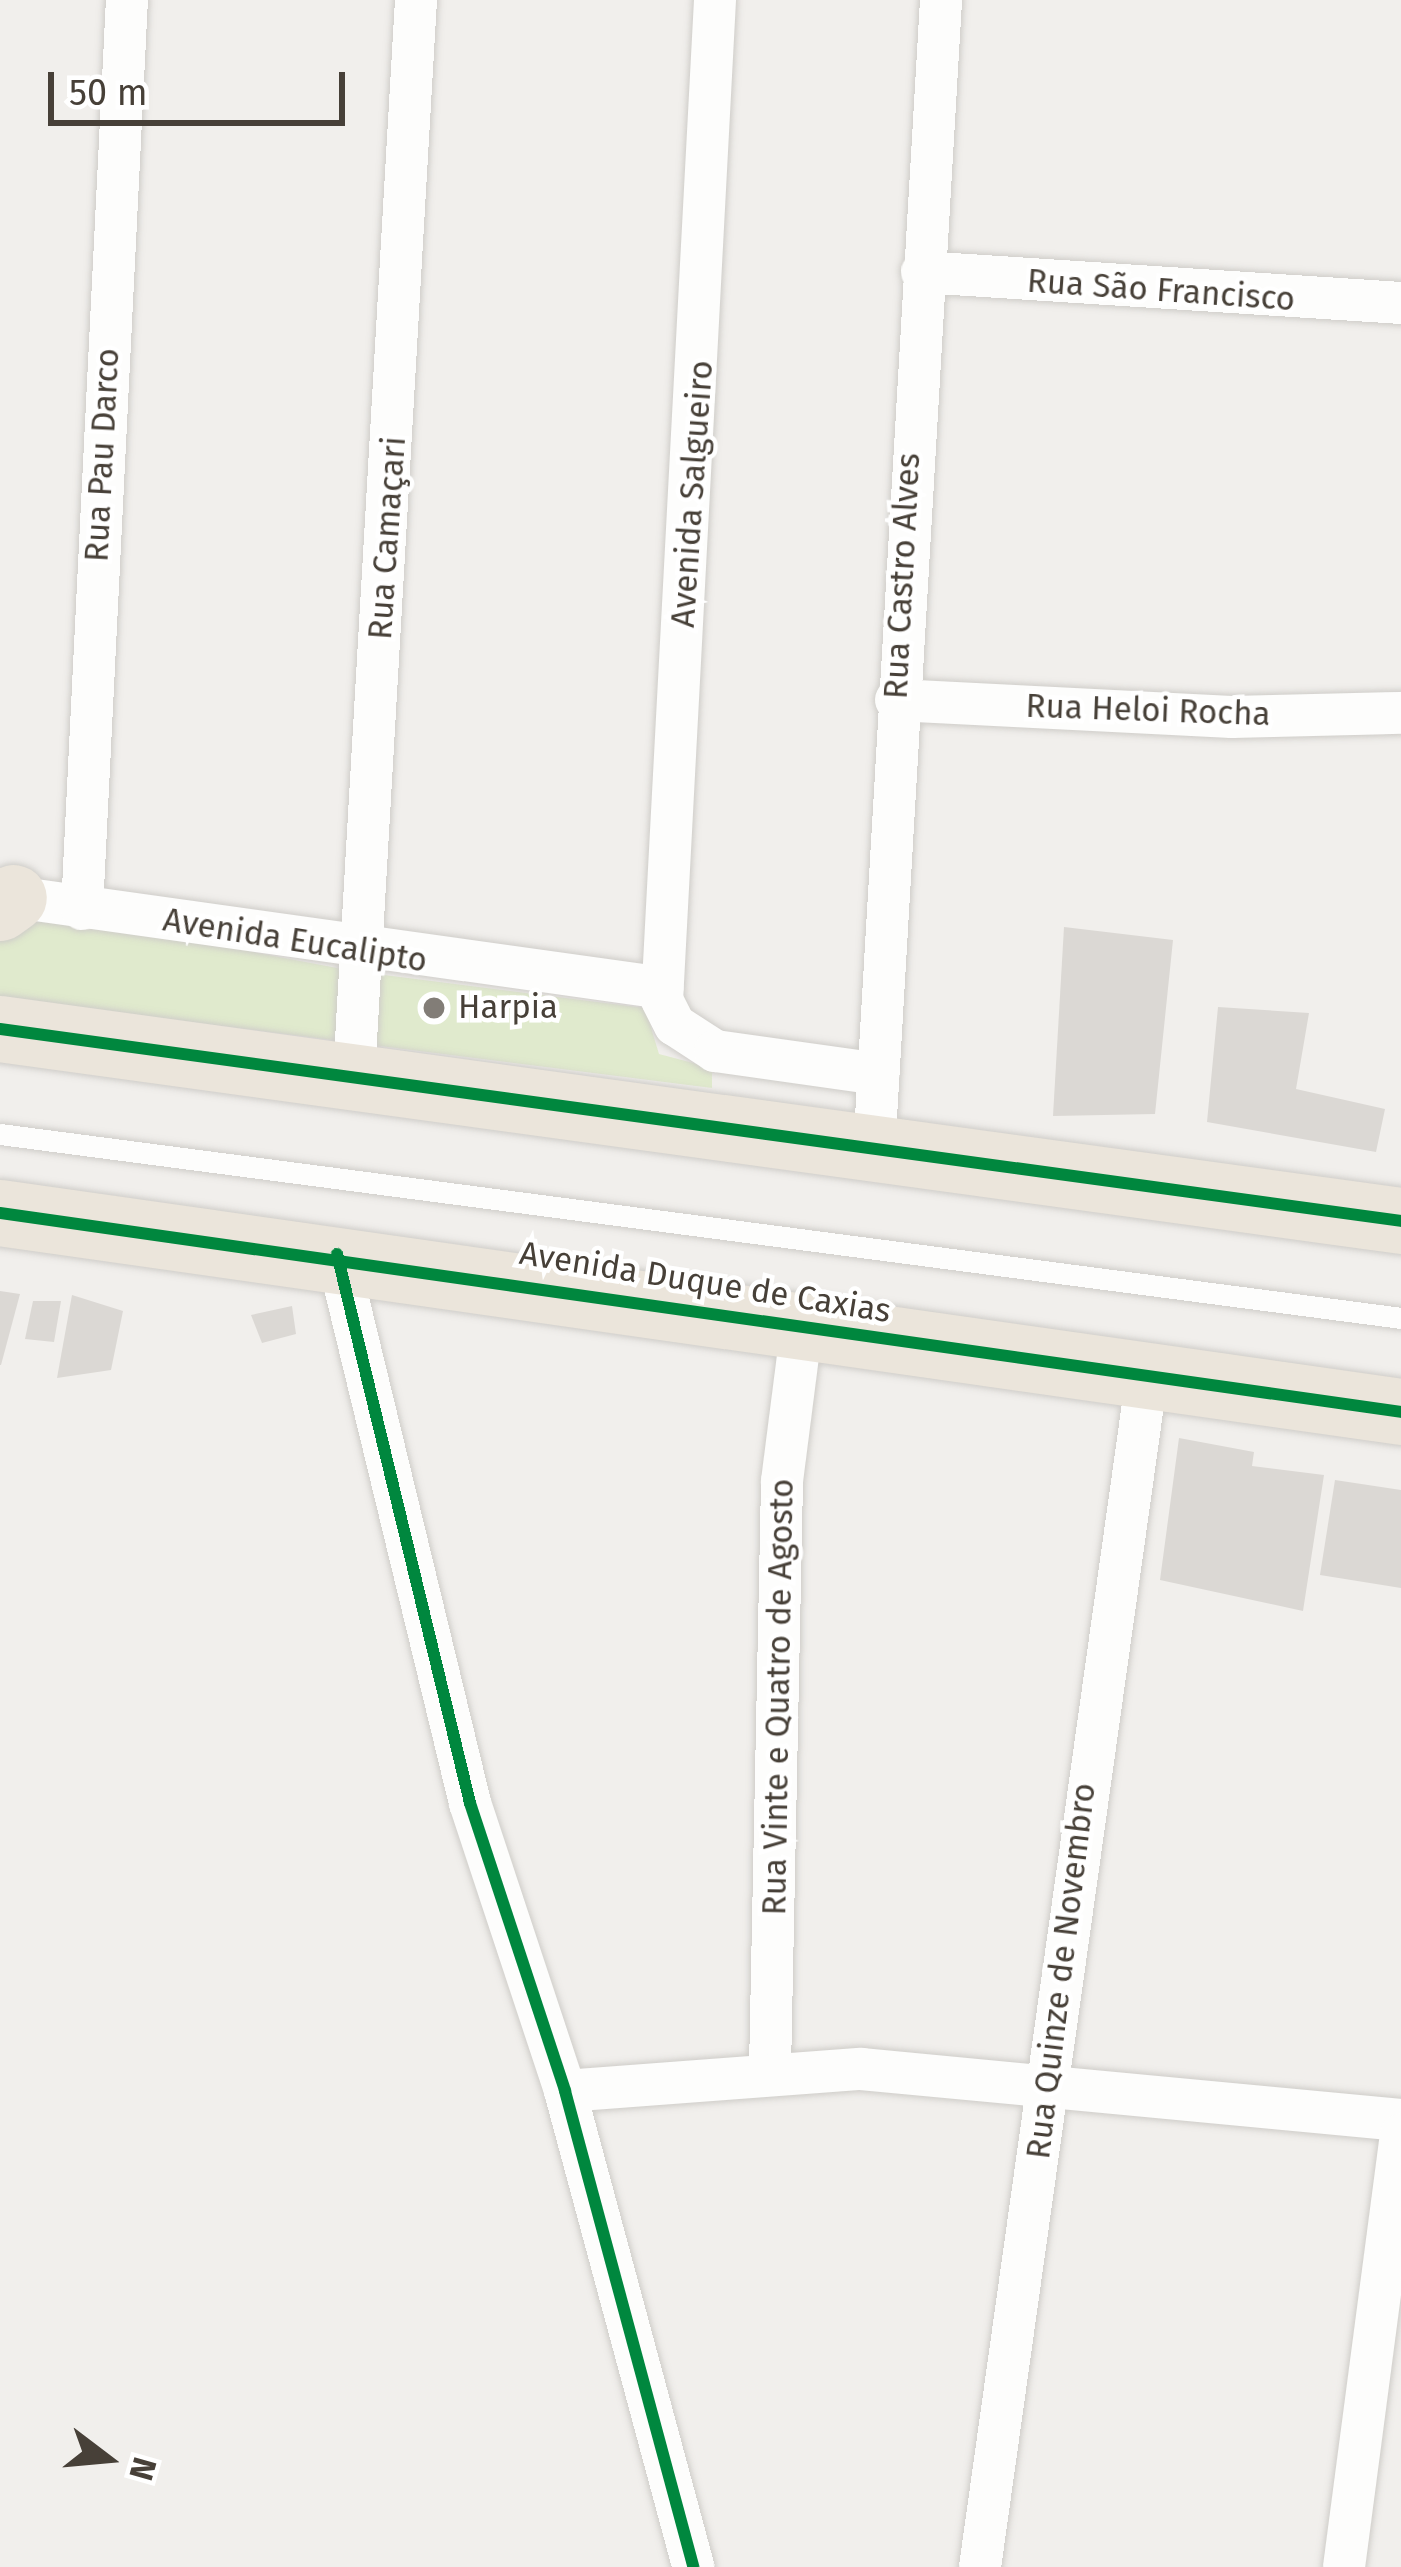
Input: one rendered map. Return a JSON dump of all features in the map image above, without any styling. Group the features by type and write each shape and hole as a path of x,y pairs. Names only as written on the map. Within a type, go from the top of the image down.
{"highway":[{"path":"0,1029 1401,1221"},
{"name":"Avenida Duque de Caxias","path":"0,1213 337,1254 1401,1412"}],"street":[{"name":"Rua Pau Darco","path":"82,910 128,0"},
{"name":"Rua Camaçari","path":"354,1075 416,0"},
{"name":"Avenida Salgueiro","path":"663,988 715,0"},
{"name":"Rua Castro Alves","path":"874,1152 896,700 941,0"},
{"name":"Rua São Francisco","path":"922,272 1401,303"},
{"name":"Rua Heloi Rocha","path":"896,700 1232,717 1401,713"},
{"name":"Avenida Eucalipto","path":"5,901 663,988"},
{"path":"663,988 664,1012 715,1051 878,1074"},
{"path":"337,1254 470,1803 565,2091 693,2567"},
{"name":"Rua Vinte e Quatro de Agosto","path":"770,2070 782,1481 802,1325"},
{"name":"Rua Quinze de Novembro","path":"980,2567 1147,1376"},
{"path":"565,2091 770,2070 1050,2078 1401,2120"},
{"path":"1344,2567 1401,2135"}],"lane":[{"path":"0,1134 1401,1318"}],"green space":[{"path":"0,904 353,971 645,1008 659,1054 712,1068 712,1088 0,998"}],"building":[{"path":"1064,927 1173,940 1155,1114 1053,1116"},
{"path":"1218,1007 1309,1013 1296,1089 1385,1109 1376,1152 1207,1122"},
{"path":"0,1291 20,1294 1,1365 0,1365"},
{"path":"72,1295 123,1311 111,1370 57,1378"},
{"path":"33,1301 61,1301 54,1342 25,1339"},
{"path":"292,1306 296,1334 262,1343 251,1315"},
{"path":"1179,1438 1254,1452 1252,1466 1324,1475 1303,1611 1160,1580"},
{"path":"1335,1480 1401,1490 1401,1588 1320,1575"}],"cycle path":[{"path":"0,1029 1401,1221"},
{"path":"0,1213 1401,1412"},
{"path":"337,1254 470,1803 565,2091 693,2567"}],"place":[{"name":"Harpia","path":"434,1008"}]}
